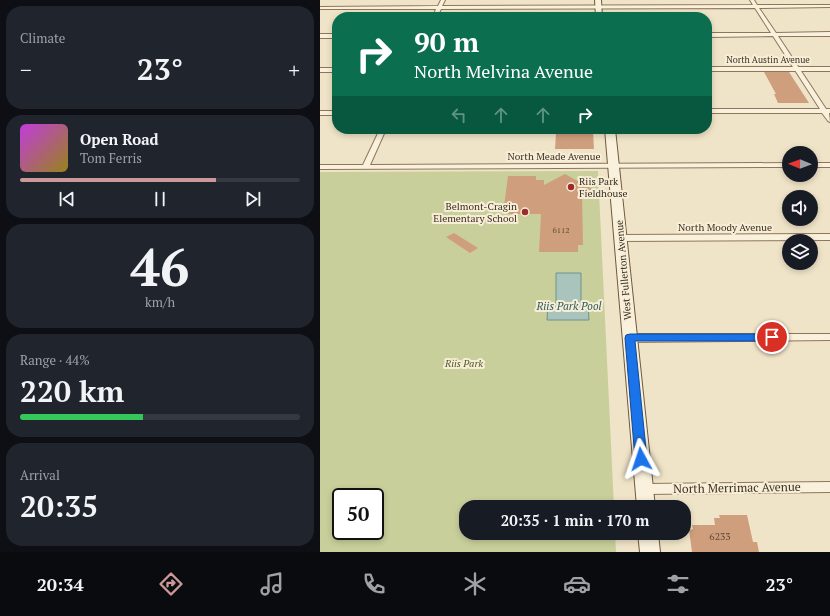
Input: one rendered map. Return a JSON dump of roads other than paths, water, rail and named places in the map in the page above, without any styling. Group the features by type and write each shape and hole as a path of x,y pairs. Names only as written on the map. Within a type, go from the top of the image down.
{"main road":[{"name":"West Fullerton Avenue","path":"611,134 645,500"},
{"path":"649,540 650,552"}],"street":[{"path":"437,12 443,0"},
{"path":"752,0 797,69 827,111 830,120"},
{"path":"320,8 598,4 830,6"},
{"path":"712,35 830,34"},
{"path":"320,36 332,36"},
{"name":"North Austin Avenue","path":"712,69 830,69"},
{"path":"320,70 332,70"},
{"path":"712,111 827,111"},
{"path":"320,113 332,113"},
{"path":"365,167 381,134"},
{"name":"North Meade Avenue","path":"320,167 782,165"},
{"path":"818,165 830,165"},
{"name":"North Moody Avenue","path":"620,238 830,237"},
{"path":"630,338 830,337"},
{"name":"North Merrimac Avenue","path":"644,490 830,487"}],"water":[{"name":"Riis Park Pool","path":"556,273 581,273 581,303 588,303 589,320 547,320 548,303 556,303"}],"place":[{"name":"Riis Park Fieldhouse","path":"571,187"},
{"name":"Belmont-Cragin Elementary School","path":"525,212"}],"park label":[{"name":"Riis Park","path":"464,363"}]}
